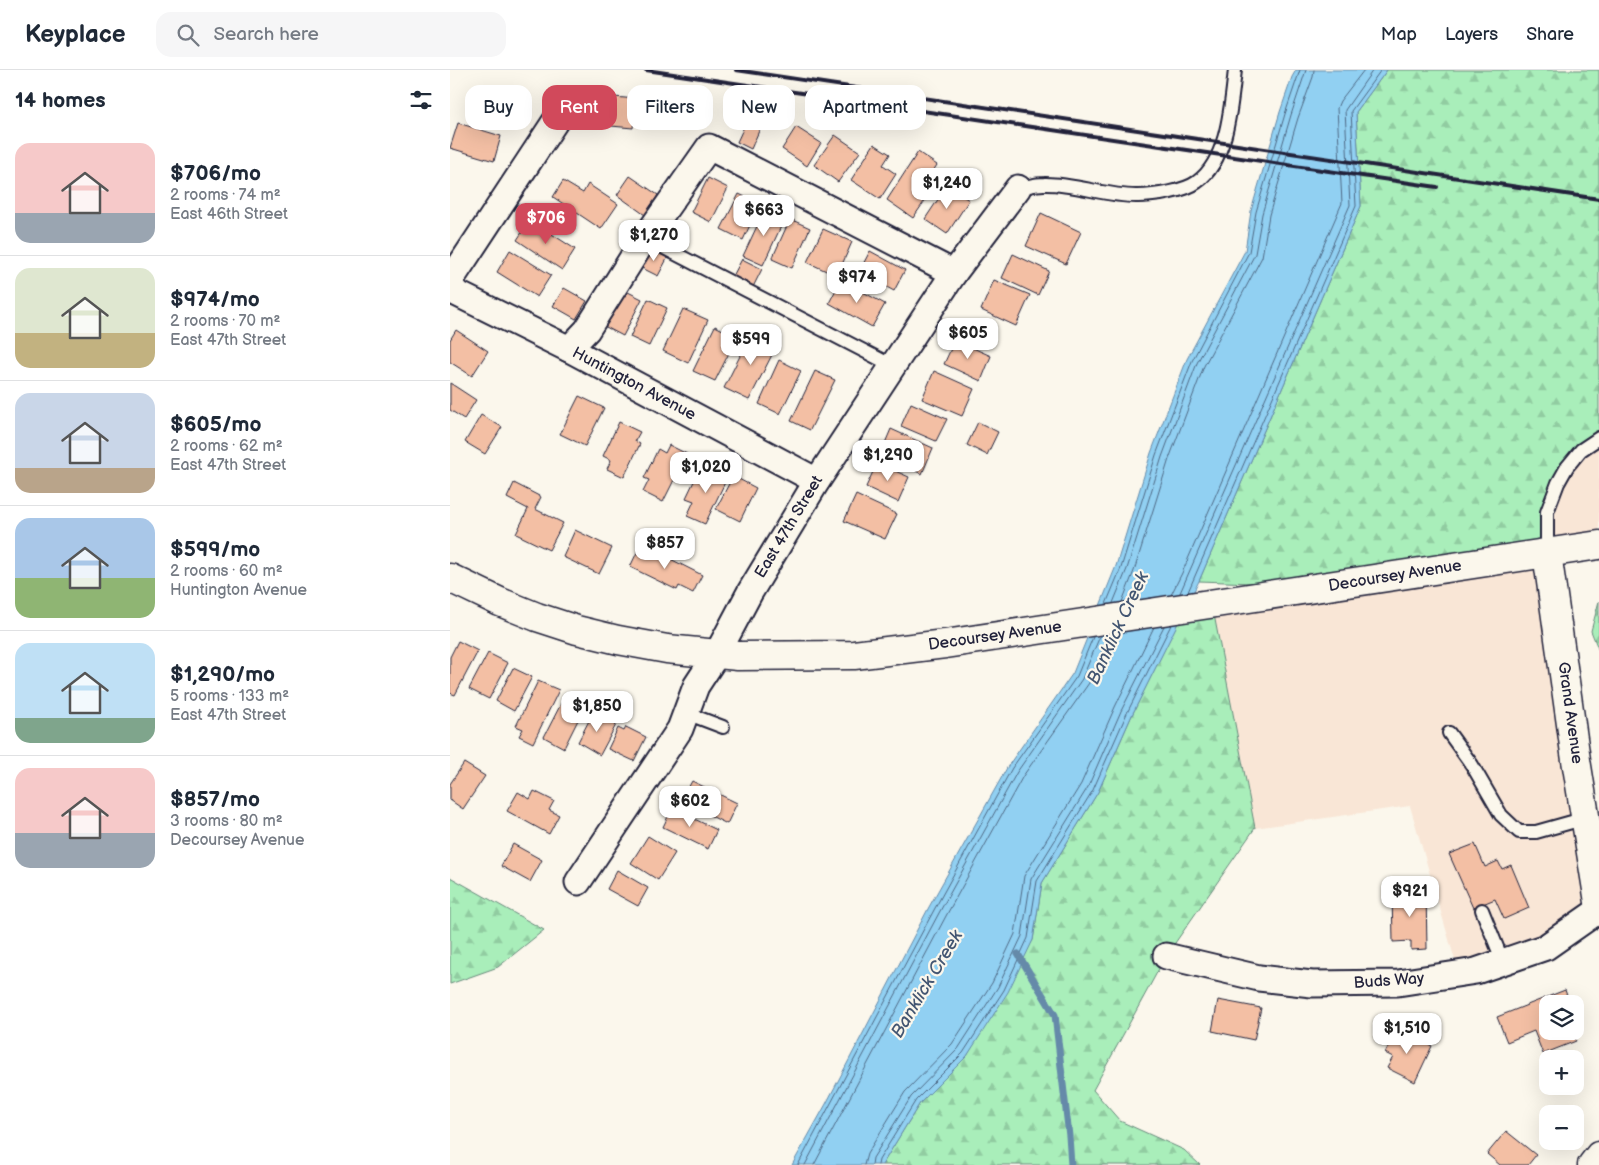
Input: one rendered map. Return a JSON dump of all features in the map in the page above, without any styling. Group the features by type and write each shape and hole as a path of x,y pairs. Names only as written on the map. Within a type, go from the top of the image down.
{"main road":[{"name":"Decoursey Avenue","path":"450,578 537,617 577,630 618,640 667,649 738,656 854,655 945,644 1599,546"},
{"name":"Grand Avenue","path":"1547,553 1599,902"},
{"path":"1592,1165 1599,1156"}],"street":[{"path":"450,281 550,130"},
{"path":"569,349 587,330 645,238 709,147 954,273"},
{"name":"East 47th Street","path":"578,882 680,729 696,686 717,654 750,592 817,481 954,273 1018,188"},
{"name":"Huntington Avenue","path":"450,290 569,349 817,481"},
{"name":"Buds Way","path":"1166,956 1259,978 1312,984 1398,983 1476,971 1546,947 1599,910"}],"lane":[{"name":"East 47th Street","path":"1018,188 1044,184 1138,196 1180,190 1196,184 1208,173 1217,158 1227,124 1235,70"},
{"path":"645,238 893,366"},
{"path":"1547,553 1547,512 1558,483 1567,467 1581,450 1599,438"},
{"path":"686,713 723,727"},
{"path":"1450,733 1472,765 1500,815 1519,832 1536,832 1586,818"},
{"path":"1482,910 1503,962"}],"shaded area":[{"path":"1599,438 1599,545 1548,553 1599,910 1459,974 1410,806 1255,828 1212,604 1558,483"}],"green space":[{"path":"1387,70 1599,70 1599,438 1558,483 1547,553 1330,586 1199,581 1361,206 1356,112"},
{"path":"1599,601 1599,651 1591,631"},
{"path":"1212,604 1255,828 1166,956 1093,1090 1120,1121 1184,1150 1200,1165 882,1165 920,1103 967,1056 1033,940 1042,883 1098,792 1132,715 1185,608"},
{"path":"450,877 544,930 498,967 450,984"}],"water":[{"name":"Banklick Creek","path":"1296,70 1387,70 1356,112 1361,206 1199,581 1132,715 1098,792 1042,883 1033,940 1008,992 967,1056 920,1103 882,1165 792,1165 929,907 1008,766 1073,673 1116,566 1151,453 1187,359 1245,251 1251,211 1280,112"}],"building":[{"path":"617,97 627,98 627,127 617,127"},
{"path":"458,123 465,125 465,130 481,130 501,136 494,161 450,148"},
{"path":"796,127 821,143 807,166 782,149"},
{"path":"742,130 759,130 751,149 737,142"},
{"path":"835,135 860,152 838,182 814,165"},
{"path":"874,144 890,154 883,165 896,174 880,199 851,180"},
{"path":"918,152 937,165 927,180 935,186 913,218 887,200"},
{"path":"630,176 658,195 645,215 617,195"},
{"path":"708,178 728,188 711,222 691,212"},
{"path":"563,181 583,193 588,184 618,204 601,229 553,197"},
{"path":"947,186 969,200 947,234 925,219"},
{"path":"739,194 760,204 743,240 721,229"},
{"path":"765,209 785,218 763,265 743,256"},
{"path":"1041,213 1081,232 1066,264 1026,246"},
{"path":"790,219 810,228 792,268 772,259"},
{"path":"530,220 575,249 562,270 517,240"},
{"path":"823,229 852,242 837,276 807,262"},
{"path":"649,248 668,257 658,276 640,267"},
{"path":"510,250 551,275 537,297 497,272"},
{"path":"870,251 905,270 894,291 859,272"},
{"path":"1013,254 1049,271 1038,295 1002,278"},
{"path":"742,259 762,269 753,287 732,278"},
{"path":"841,280 885,304 872,327 829,303"},
{"path":"994,280 1030,295 1016,326 981,310"},
{"path":"564,288 587,301 576,319 553,306"},
{"path":"622,289 642,299 623,336 604,326"},
{"path":"648,299 667,308 649,346 630,337"},
{"path":"683,309 708,320 688,363 663,351"},
{"path":"715,326 737,337 715,381 693,371"},
{"path":"456,330 488,351 472,376 450,362 450,340"},
{"path":"752,332 777,345 749,400 724,388"},
{"path":"955,340 991,356 981,381 944,364"},
{"path":"779,360 801,371 780,414 759,404"},
{"path":"815,371 835,380 810,430 791,421"},
{"path":"934,371 974,389 962,416 922,399"},
{"path":"450,383 476,400 464,419 450,410"},
{"path":"579,396 604,408 585,446 560,434"},
{"path":"911,403 947,419 936,441 901,426"},
{"path":"481,415 502,427 485,454 465,442"},
{"path":"619,422 640,432 635,441 640,444 624,477 607,469 611,460 603,456"},
{"path":"978,422 998,432 987,455 967,445"},
{"path":"891,429 933,448 922,474 880,455"},
{"path":"669,445 687,454 663,502 643,492 649,480 644,478 658,449 665,453"},
{"path":"877,463 909,477 898,502 866,487"},
{"path":"710,465 729,474 705,524 687,516 694,501 686,498 696,477 703,480"},
{"path":"733,476 756,488 740,521 716,509"},
{"path":"514,483 541,497 535,509 563,523 549,550 516,534 528,509 507,498"},
{"path":"856,495 897,514 885,539 844,521"},
{"path":"575,530 612,548 599,574 563,557"},
{"path":"641,544 702,575 693,593 679,586 677,590 630,567"},
{"path":"458,641 478,651 455,695 450,693 450,657"},
{"path":"488,653 508,663 489,699 469,689"},
{"path":"513,668 532,677 514,711 496,701"},
{"path":"538,681 559,690 533,743 519,736 523,729 516,726"},
{"path":"566,694 586,704 564,748 544,737"},
{"path":"594,711 617,723 600,755 578,742"},
{"path":"626,727 646,737 634,761 608,749 618,728 624,731"},
{"path":"464,763 485,776 463,809 450,800 450,784"},
{"path":"692,781 737,803 727,824 681,801"},
{"path":"534,791 554,801 549,810 559,815 549,834 507,811 518,792 530,799"},
{"path":"672,808 717,830 708,849 663,827"},
{"path":"648,836 675,853 658,880 631,863"},
{"path":"513,844 542,860 530,882 501,866"},
{"path":"1475,844 1485,867 1498,861 1502,869 1511,865 1529,908 1504,919 1495,899 1473,908 1449,854"},
{"path":"617,870 648,888 638,906 607,889"},
{"path":"1426,890 1427,949 1411,950 1411,941 1393,942 1392,891"},
{"path":"1565,990 1567,995 1552,995"},
{"path":"1218,1000 1261,1008 1254,1040 1212,1031"},
{"path":"1539,1000 1539,1040 1576,1041 1553,1050 1541,1050 1534,1031 1507,1042 1497,1017"},
{"path":"1397,1029 1432,1046 1415,1082 1387,1068 1393,1057 1385,1053"},
{"path":"1506,1131 1536,1155 1528,1165 1500,1165 1487,1154"}],"waterway":[{"path":"1018,954 1055,1015 1071,1165"}],"railway":[{"path":"646,70 1437,187"},
{"path":"736,70 1599,199"}]}
